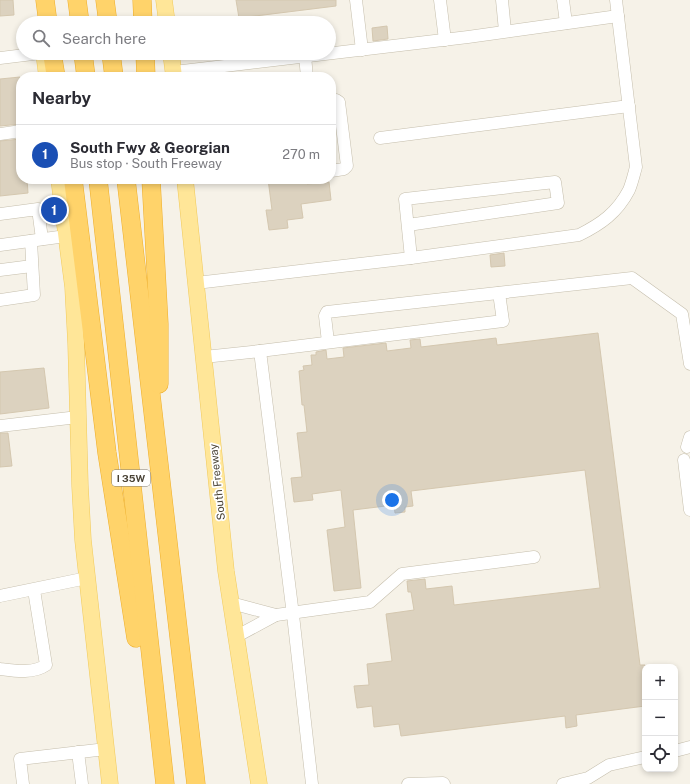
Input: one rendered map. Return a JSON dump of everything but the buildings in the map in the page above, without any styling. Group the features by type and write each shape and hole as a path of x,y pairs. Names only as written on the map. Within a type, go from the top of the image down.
{"highway":[{"path":"45,0 47,16"},
{"path":"77,0 79,16"},
{"path":"105,0 107,16"},
{"path":"142,0 143,16"},
{"path":"53,60 55,72"},
{"path":"85,60 86,72"},
{"path":"112,60 113,72"},
{"path":"145,60 146,72"},
{"path":"74,184 107,453 133,615 152,764 165,780"},
{"name":"I 35W","path":"99,184 165,780"},
{"name":"I 35W","path":"127,184 196,784"},
{"path":"151,184 160,362 157,442"}],"main road":[{"path":"37,0 39,16"},
{"path":"164,0 166,16"},
{"path":"43,60 46,72"},
{"path":"172,60 174,72"},
{"path":"60,184 73,287 80,486 87,578 110,784"},
{"name":"South Freeway","path":"186,184 226,571 260,784"}],"street":[{"path":"356,0 362,50"},
{"path":"440,0 445,40"},
{"path":"502,0 505,32"},
{"path":"563,0 566,23"},
{"path":"196,283 411,258 579,235 600,224 616,209 629,190 636,167 616,0"},
{"path":"336,53 445,40 618,16"},
{"path":"0,58 16,56"},
{"path":"195,72 277,60"},
{"path":"305,60 306,72"},
{"path":"336,100 339,102 347,166 344,170 336,171"},
{"path":"380,138 629,106"},
{"path":"0,134 16,132"},
{"path":"408,225 558,203 555,182 405,199 411,258"},
{"path":"0,214 38,209 36,240 32,266 34,295 0,300"},
{"path":"0,245 66,236"},
{"path":"0,270 32,266"},
{"path":"322,343 325,316 327,312 632,278 682,314 690,364"},
{"path":"204,357 503,321 499,293"},
{"path":"260,351 312,784"},
{"path":"0,426 78,417"},
{"path":"684,460 690,510"},
{"path":"237,636 276,615 370,602 402,574 534,557"},
{"path":"0,596 87,578"},
{"path":"0,669 17,672 40,669 46,664 34,590"},
{"path":"232,603 276,615"},
{"path":"678,749 690,747"},
{"path":"23,784 20,759 106,749"},
{"path":"78,752 82,784"},
{"path":"563,784 588,778 609,765 642,758"},
{"path":"408,784 444,784"}],"place":[{"name":"South Fwy & Georgian","path":"54,210"}]}
